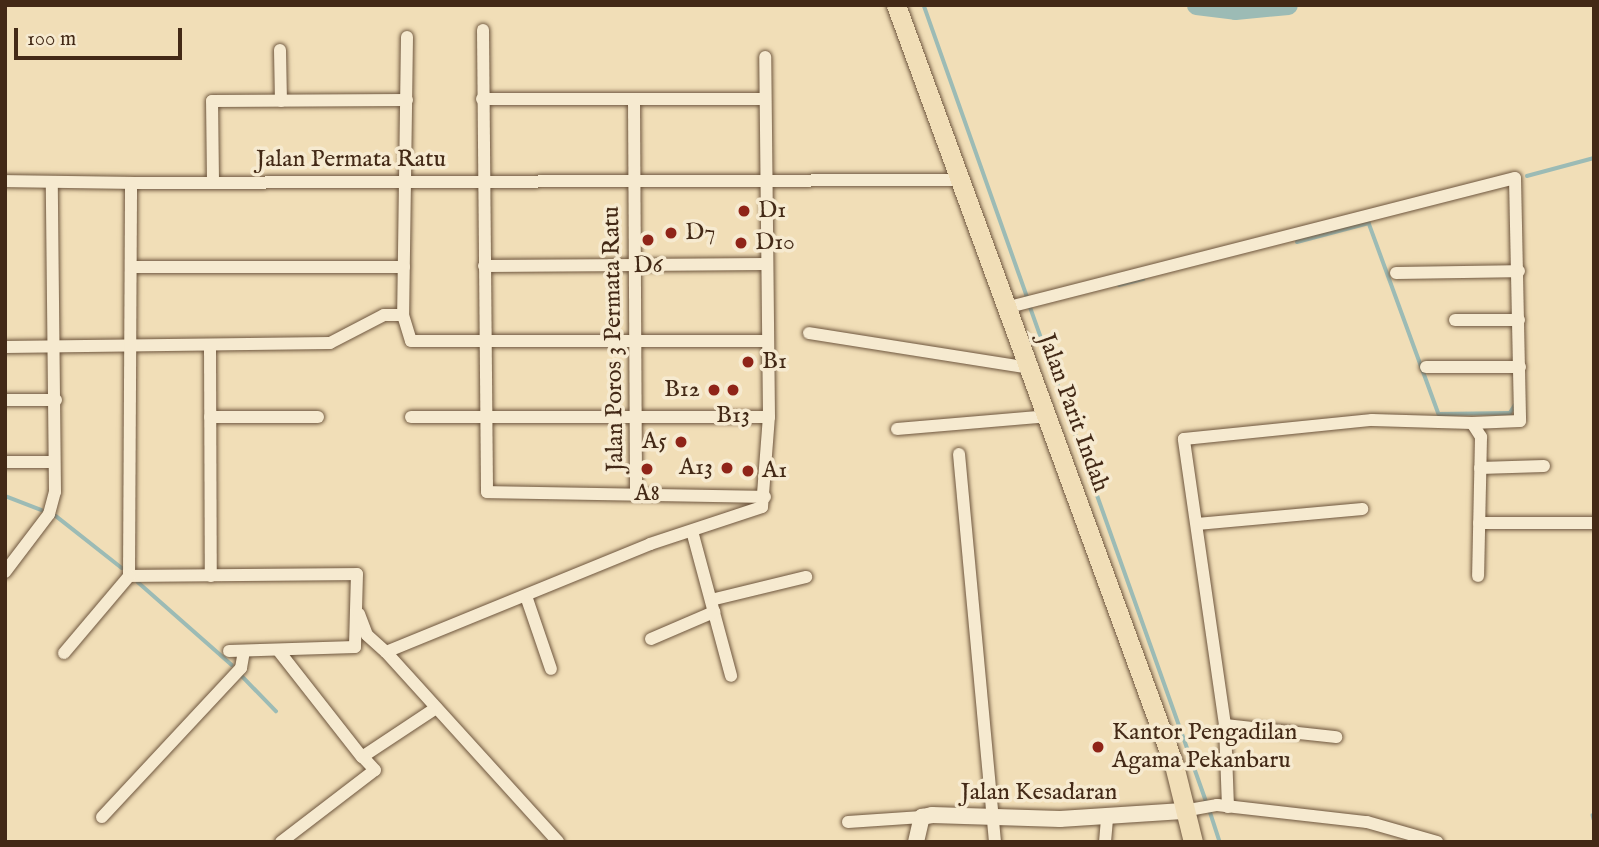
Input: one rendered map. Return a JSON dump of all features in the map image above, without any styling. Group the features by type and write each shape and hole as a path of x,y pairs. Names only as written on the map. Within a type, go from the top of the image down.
{"main road":[{"name":"Jalan Parit Indah","path":"896,5 1014,305 1031,368 1174,765 1183,811 1193,842"}],"street":[{"path":"483,30 482,420 488,494 765,498"},
{"path":"407,37 402,315 411,341 767,341"},
{"path":"280,50 281,101"},
{"path":"386,652 692,531 762,507 765,498 768,416 765,57"},
{"path":"482,99 765,99"},
{"path":"213,180 212,101 407,100"},
{"name":"Jalan Poros 3 Permata Ratu","path":"634,100 636,495"},
{"path":"1014,305 1507,177 1518,183 1520,421 1472,423 1371,420 1187,437 1181,444 1197,524 1225,725 1222,806"},
{"name":"Jalan Permata Ratu","path":"5,181 406,183 963,180"},
{"path":"5,572 49,514 56,400 52,183"},
{"path":"64,653 129,576 131,183"},
{"path":"484,266 766,264"},
{"path":"131,267 404,267"},
{"path":"1396,273 1519,271"},
{"path":"5,347 330,343 384,315 402,315"},
{"path":"1455,320 1519,320"},
{"path":"808,333 1031,368"},
{"path":"210,346 211,576"},
{"path":"1426,367 1520,367"},
{"path":"5,400 56,400"},
{"path":"411,417 482,420 768,416"},
{"path":"897,429 1049,416"},
{"path":"210,417 318,417"},
{"path":"1472,423 1480,429 1478,576"},
{"path":"959,454 995,842"},
{"path":"5,462 54,462"},
{"path":"1480,468 1544,466"},
{"path":"1197,524 1362,509"},
{"path":"1479,523 1594,523"},
{"path":"692,531 731,676"},
{"path":"129,576 211,576 352,570 359,614 367,635 386,652 558,842"},
{"path":"651,639 712,606 806,577"},
{"path":"526,596 551,669"},
{"path":"229,651 355,647 359,614"},
{"path":"278,650 375,770 281,842"},
{"path":"102,817 241,668 244,651"},
{"path":"364,758 436,708"},
{"path":"1225,725 1336,737"},
{"path":"1183,811 1222,806 1367,822 1437,842"},
{"name":"Jalan Kesadaran","path":"922,817 1107,818 1183,811"},
{"path":"848,822 922,817 916,842"},
{"path":"1105,842 1107,818"}],"waterway":[{"path":"924,5 1028,299"},
{"path":"1196,5 1235,10 1288,5"},
{"path":"1527,176 1594,158"},
{"path":"1297,242 1369,223 1439,414 1510,413 1515,405"},
{"path":"1119,285 1143,279"},
{"path":"1030,306 1207,803"},
{"path":"5,496 41,510"},
{"path":"56,516 122,568"},
{"path":"138,582 232,665"},
{"path":"242,676 276,711"},
{"path":"1210,811 1220,842"},
{"path":"1593,815 1594,819"}],"place":[{"name":"D1","path":"744,211"},
{"name":"D7","path":"671,233"},
{"name":"D6","path":"648,240"},
{"name":"D10","path":"741,243"},
{"name":"B1","path":"748,362"},
{"name":"B12","path":"714,390"},
{"name":"B13","path":"733,390"},
{"name":"A5","path":"681,442"},
{"name":"A13","path":"727,468"},
{"name":"A8","path":"647,469"},
{"name":"A1","path":"748,471"},
{"name":"Kantor Pengadilan Agama Pekanbaru","path":"1098,747"}]}
